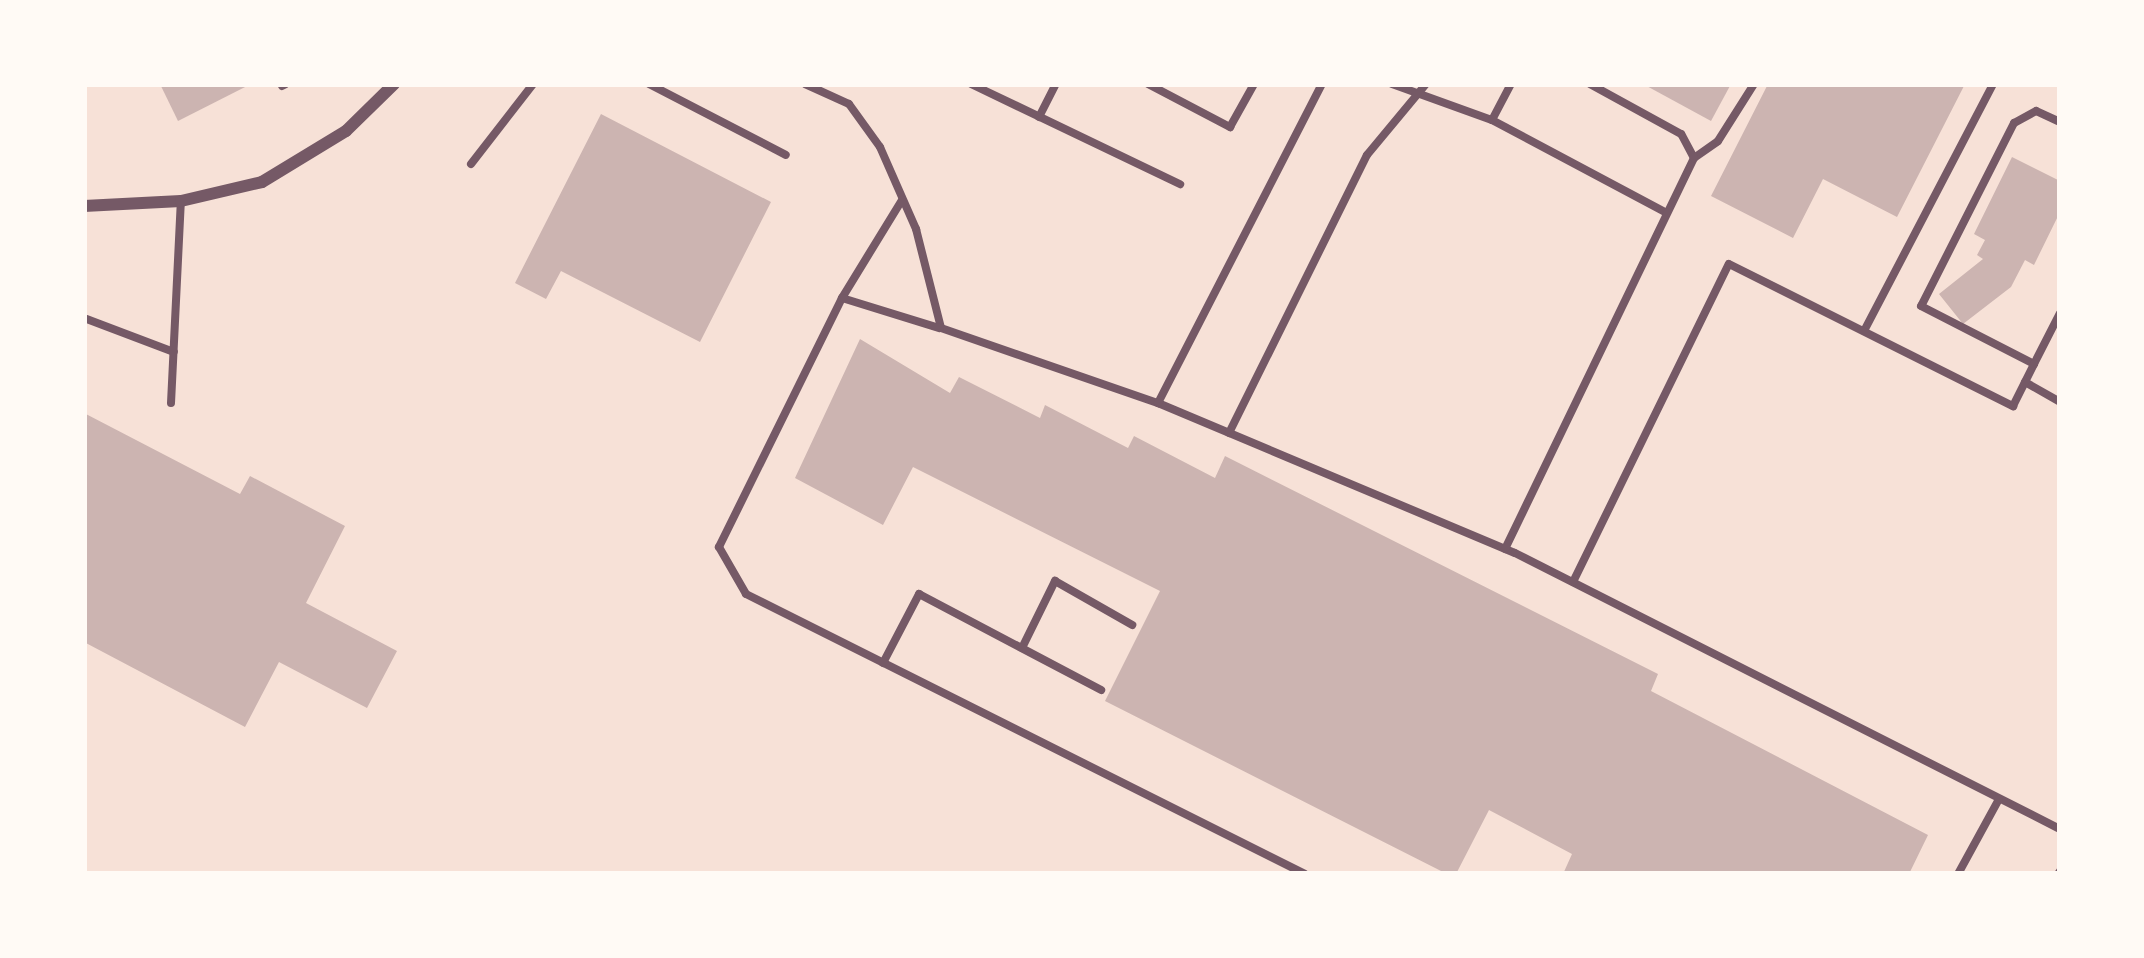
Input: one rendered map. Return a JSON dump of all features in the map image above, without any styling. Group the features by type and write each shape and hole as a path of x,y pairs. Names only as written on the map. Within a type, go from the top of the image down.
{"street":[{"path":"84,206 182,201 262,182 346,131 394,84"}],"lane":[{"path":"471,164 533,84"},
{"path":"649,84 786,155"},
{"path":"806,84 850,104 880,147 916,230 940,328"},
{"path":"971,84 1180,184"},
{"path":"1039,117 1056,84"},
{"path":"1148,84 1230,127 1254,84"},
{"path":"1158,403 1322,84"},
{"path":"1392,84 1492,119 1666,213"},
{"path":"1229,433 1367,155 1426,84"},
{"path":"1492,119 1510,84"},
{"path":"1590,84 1682,134 1694,158"},
{"path":"1505,549 1694,158 1718,141 1754,84"},
{"path":"1864,331 1993,84"},
{"path":"2034,364 1921,306 2014,123 2036,111 2060,122"},
{"path":"902,199 842,298 719,547 746,594 1305,874"},
{"path":"171,404 182,201"},
{"path":"1573,582 1729,264 2013,406 2060,313"},
{"path":"842,298 1158,403 1505,549 2060,830"},
{"path":"84,318 174,352"},
{"path":"2025,382 2060,402"},
{"path":"1022,648 1055,581 1132,625"},
{"path":"883,663 919,594 1101,690"},
{"path":"1958,874 2000,799"}],"building":[{"path":"160,84 251,84 178,121"},
{"path":"1643,84 1731,84 1711,121"},
{"path":"1768,84 1965,84 1897,217 1823,179 1793,238 1711,196"},
{"path":"601,114 771,202 700,342 561,271 546,299 515,283"},
{"path":"2012,157 2060,181 2060,212 2034,265 2025,260 2011,287 1963,324 1939,294 1983,259 1977,255 1985,240 1974,234"},
{"path":"860,339 950,393 959,377 1040,418 1045,405 1128,448 1134,436 1215,478 1225,456 1658,674 1651,691 1928,835 1909,874 1563,874 1572,854 1489,810 1456,874 1447,874 1105,701 1160,591 913,467 883,525 795,478"},
{"path":"84,413 240,494 250,476 345,526 306,603 397,651 367,708 279,662 245,727 84,642"}]}
